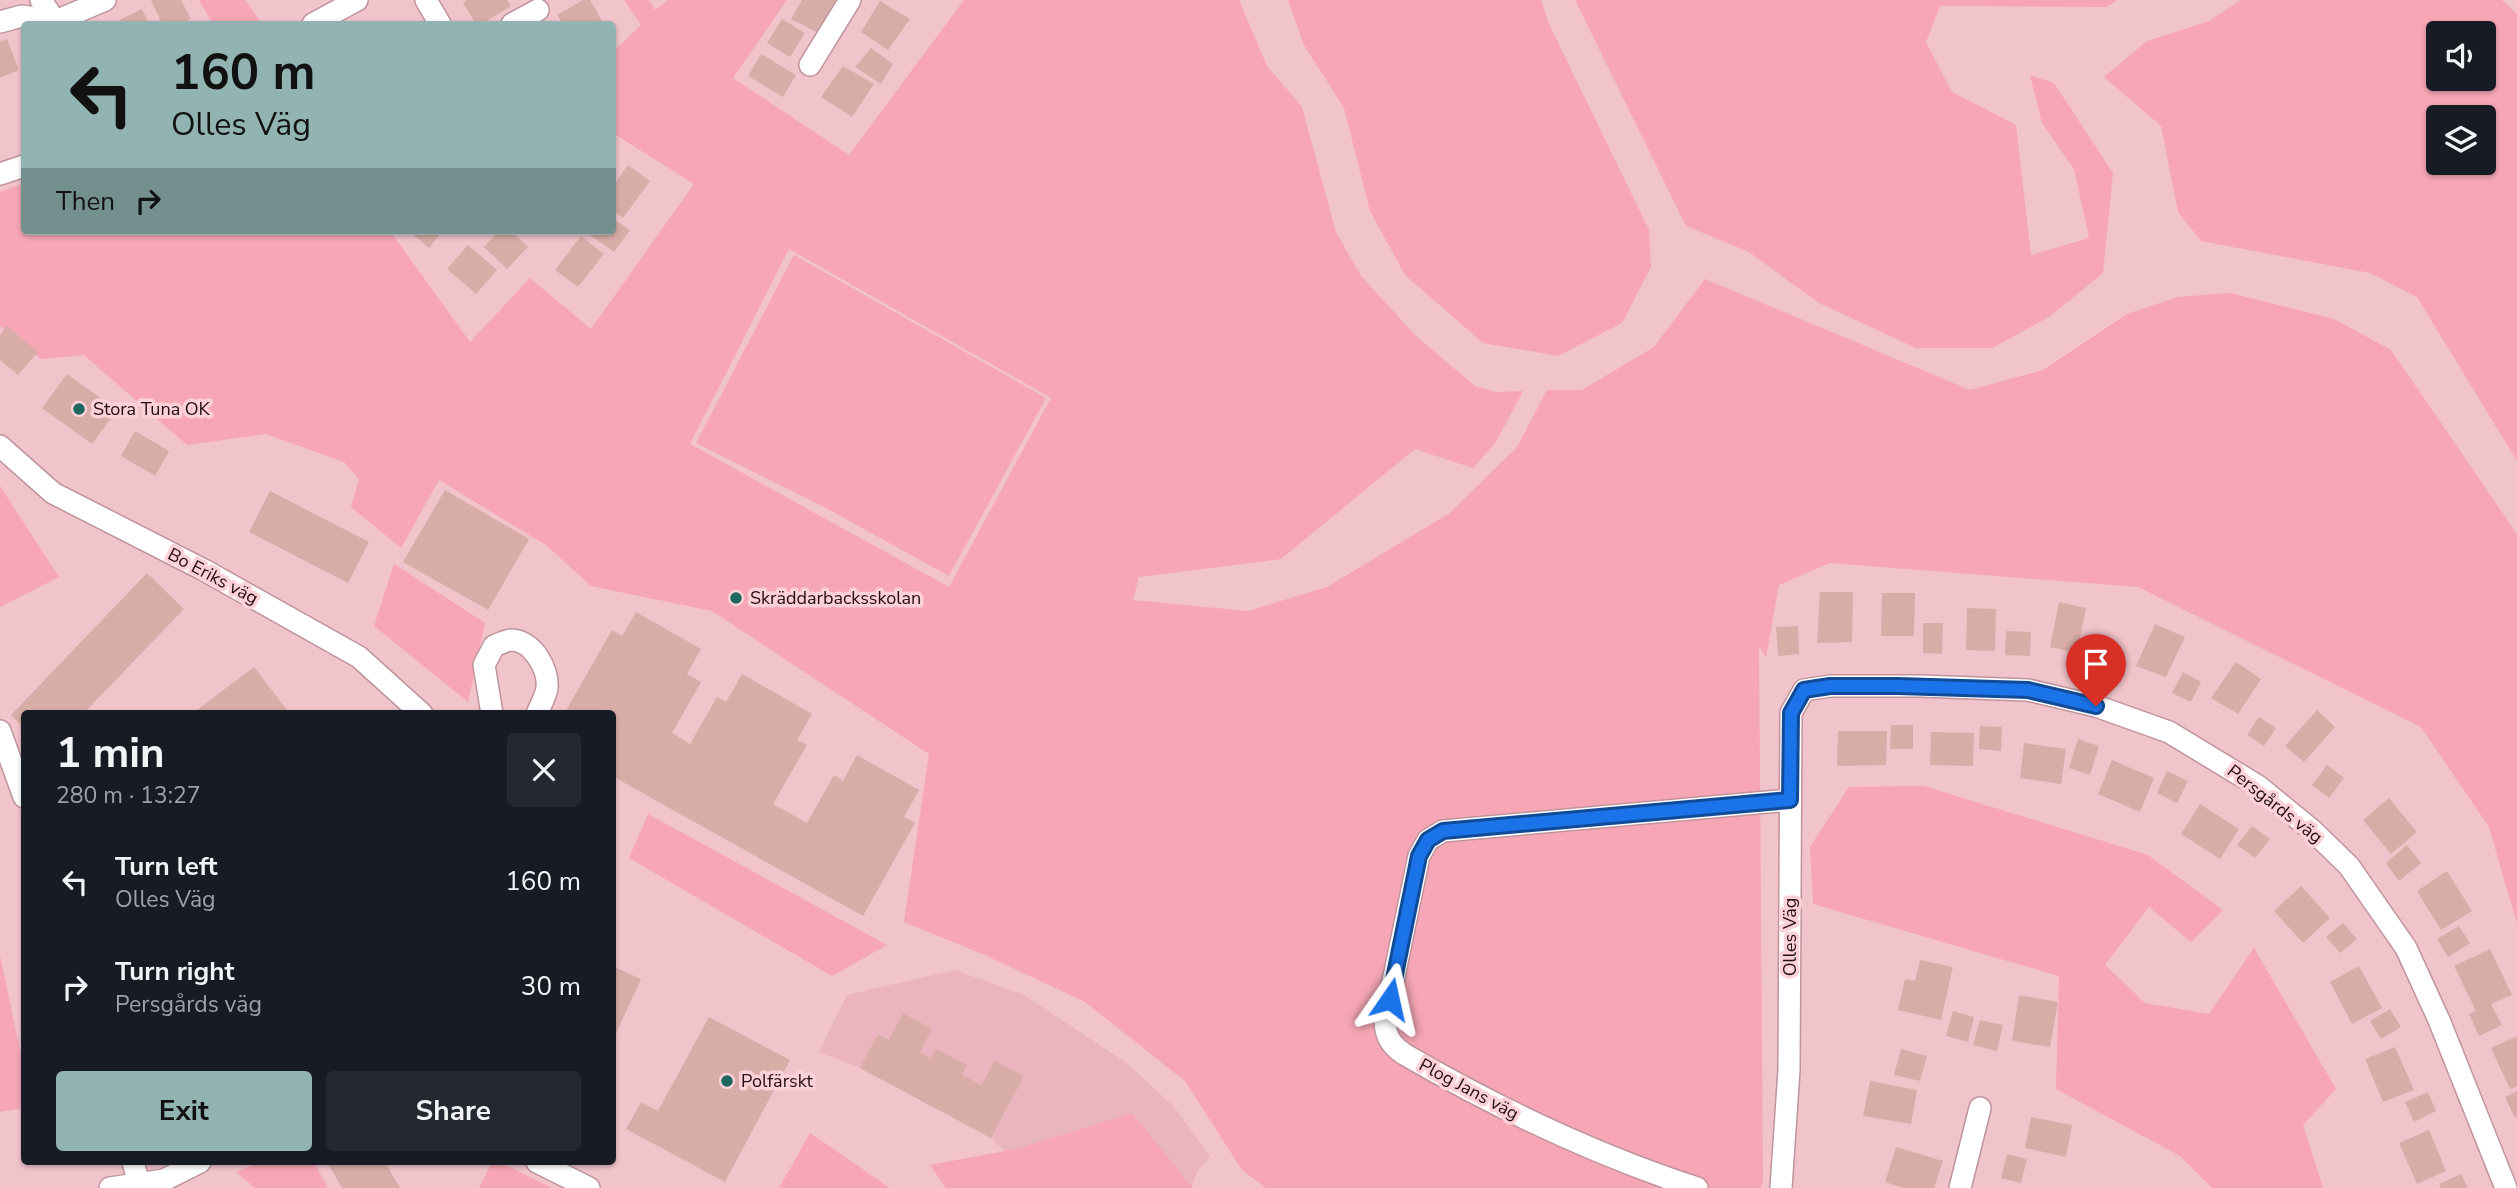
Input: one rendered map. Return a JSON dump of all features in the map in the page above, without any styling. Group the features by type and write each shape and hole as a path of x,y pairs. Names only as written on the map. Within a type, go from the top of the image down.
{"street":[{"path":"41,0 55,21"},
{"path":"60,21 105,0"},
{"path":"318,21 357,0"},
{"path":"426,0 438,21"},
{"path":"810,65 850,0"},
{"path":"518,21 538,10"},
{"path":"0,22 22,16 46,21"},
{"path":"0,174 21,167"},
{"name":"Bo Eriks väg","path":"0,446 53,493 204,570 359,657 418,710"},
{"path":"491,710 484,665 494,646 512,640 530,650 545,668 547,689 539,710"},
{"name":"Persgårds väg","path":"1804,690 1830,686 1908,686 2028,690 2096,706 2169,732 2258,786 2313,831 2349,866 2406,948 2439,1020 2506,1188"},
{"name":"Olles Väg","path":"1781,1188 1789,1070 1791,713 1804,690"},
{"path":"0,731 21,789"},
{"name":"Plog Jans väg","path":"1696,1188 1603,1154 1522,1118 1459,1086 1404,1054 1391,1043 1385,1020 1419,856 1428,840 1443,831 1790,800"},
{"path":"1960,1188 1980,1108"},
{"path":"134,1165 139,1184"},
{"path":"110,1188 164,1180 194,1165"},
{"path":"543,1165 589,1188"}],"shaded area":[{"path":"199,0 245,0 260,21 211,21"},
{"path":"624,0 649,0 655,10 668,0 787,0 733,78 849,155 964,0 1239,0 1267,66 1302,107 1336,232 1361,276 1416,336 1475,386 1496,392 1523,391 1496,442 1473,468 1415,449 1281,559 1139,577 1133,600 1248,611 1327,587 1450,513 1517,447 1547,390 1582,390 1654,347 1705,279 1970,390 2043,370 2127,314 2178,297 2230,293 2334,319 2391,350 2517,534 2517,924 2489,827 2421,727 2138,587 1830,563 1779,585 1766,657 1759,646 1761,1188 1266,1188 1242,1170 1185,1081 1085,1002 987,956 904,922 929,754 712,611 591,586 546,545 439,480 401,548 351,507 359,479 344,462 266,434 187,445 84,355 41,359 0,326 0,192 21,184 21,235 393,235 470,342 530,278 591,329 694,184 616,135 616,49 641,25","holes":["789,249 1051,398 949,587 690,444"]},
{"path":"1288,0 1541,0 1548,22 1649,230 1651,267 1622,323 1558,356 1483,343 1405,275 1370,211 1344,108 1304,45"},
{"path":"1575,0 2117,0 2107,7 1940,6 1926,42 1952,92 2016,125 2031,255 2089,238 2074,169 2042,123 2030,75 2054,83 2113,173 2103,273 2049,317 1992,348 1916,348 1819,303 1749,252 1686,226"},
{"path":"2241,0 2502,0 2517,14 2517,461 2417,297 2370,273 2201,241 2178,212 2161,126 2104,77 2147,41 2209,21"},
{"path":"794,255 1046,398 949,576 826,508 696,443"},
{"path":"0,486 59,577 0,607"},
{"path":"394,564 485,623 468,702 374,626"},
{"path":"1924,786 2148,855 2223,910 2191,942 2149,907 2105,965 2145,1003 2209,1014 2254,948 2336,1089 2303,1125 2323,1188 2212,1188 2180,1156 2056,1089 2059,976 1813,904 1810,847 1849,787"},
{"path":"648,814 887,945 832,976 629,858"},
{"path":"0,956 21,1055 21,1108 0,1112"},
{"path":"955,970 1024,995 1128,1064 1175,1108 1210,1156 1197,1172 1191,1188 1042,1188 991,1138 860,1068 819,1052 847,995"},
{"path":"1132,1113 1193,1188 946,1188 930,1165 1020,1148"},
{"path":"810,1133 890,1188 779,1188"},
{"path":"253,1165 316,1165 328,1188 255,1188 236,1172"},
{"path":"490,1165 506,1165 552,1188 479,1188"}],"building":[{"path":"151,0 181,0 191,19 187,21 161,21"},
{"path":"468,0 507,0 511,6 487,21 474,21 463,3"},
{"path":"583,0 590,0 602,21 561,21 557,15"},
{"path":"802,0 837,0 820,34 791,19"},
{"path":"880,1 910,19 888,50 861,32"},
{"path":"142,9 148,21 120,21"},
{"path":"782,19 805,33 790,57 767,43"},
{"path":"7,39 19,70 0,78 0,42"},
{"path":"871,48 893,64 881,84 855,67"},
{"path":"761,54 796,75 783,97 748,76"},
{"path":"843,66 874,84 852,117 821,97"},
{"path":"628,165 650,181 623,218 616,213 616,182"},
{"path":"616,221 630,230 614,252 590,235 616,235"},
{"path":"414,235 440,235 429,248"},
{"path":"495,235 515,235 528,247 507,269 484,247"},
{"path":"581,236 604,254 578,287 555,270"},
{"path":"468,245 497,270 476,294 447,269"},
{"path":"7,326 38,352 18,375 0,360 0,335"},
{"name":"Stora Tuna OK","path":"67,374 117,410 92,444 42,408"},
{"path":"135,431 169,451 155,476 121,456"},
{"path":"445,490 529,539 488,610 403,562"},
{"path":"270,491 369,542 348,583 249,532"},
{"path":"147,573 184,609 87,710 21,710 21,725 11,715"},
{"path":"1820,592 1853,592 1852,642 1817,643"},
{"path":"1882,593 1915,593 1914,636 1881,636"},
{"path":"2059,602 2086,608 2077,653 2050,647"},
{"path":"1967,608 1996,609 1995,651 1966,650"},
{"path":"636,612 701,649 687,674 701,682 672,733 690,744 717,697 726,702 742,674 812,714 797,740 807,745 773,804 807,823 834,775 843,781 857,755 919,790 904,817 915,823 863,916 616,778 616,710 566,710 612,630 622,636"},
{"path":"1923,623 1943,623 1942,654 1923,653"},
{"path":"2155,624 2185,637 2166,677 2136,666"},
{"path":"1798,626 1799,654 1778,656 1776,627"},
{"path":"2006,631 2031,632 2030,656 2005,655"},
{"path":"2095,645 2115,651 2109,673 2089,668"},
{"path":"2236,662 2261,679 2238,714 2211,698"},
{"path":"254,667 287,710 197,710"},
{"path":"2183,672 2201,682 2191,702 2172,693"},
{"path":"2317,710 2335,727 2304,762 2285,746"},
{"path":"2259,717 2276,728 2264,746 2247,735"},
{"path":"1891,725 1913,725 1913,749 1890,749"},
{"path":"1980,726 2002,727 2001,751 1979,749"},
{"path":"1838,731 1887,731 1886,765 1837,766"},
{"path":"1931,732 1974,733 1973,766 1930,765"},
{"path":"2078,739 2099,746 2090,775 2069,768"},
{"path":"2024,743 2066,749 2061,784 2020,778"},
{"path":"2112,760 2154,778 2140,812 2098,794"},
{"path":"2327,765 2344,778 2329,798 2312,785"},
{"path":"2167,771 2188,781 2177,803 2157,793"},
{"path":"2389,798 2417,832 2391,854 2363,820"},
{"path":"2200,804 2239,829 2220,859 2181,834"},
{"path":"2252,826 2270,839 2255,858 2237,845"},
{"path":"2407,845 2421,863 2399,881 2386,863"},
{"path":"2447,871 2472,911 2441,930 2417,891"},
{"path":"2301,886 2330,918 2303,943 2274,911"},
{"path":"2343,923 2357,939 2340,953 2326,937"},
{"path":"2459,926 2470,943 2448,957 2437,939"},
{"path":"2490,949 2512,995 2491,1004 2502,1025 2479,1036 2469,1014 2476,1011 2454,966"},
{"path":"1920,960 1953,967 1941,1020 1898,1010 1905,979 1915,981"},
{"path":"2359,966 2382,1008 2352,1024 2330,982"},
{"path":"616,968 641,979 616,1033"},
{"path":"2019,995 2058,1002 2050,1047 2012,1041"},
{"path":"2390,1009 2401,1027 2381,1039 2370,1021"},
{"path":"1953,1011 1974,1017 1968,1042 1946,1036"},
{"path":"903,1013 932,1029 920,1052 931,1058 936,1049 967,1065 962,1075 981,1085 995,1061 1024,1076 991,1138 860,1068 878,1034 889,1040"},
{"name":"Polfärskt","path":"709,1017 790,1060 725,1182 626,1129 641,1102 658,1111"},
{"path":"1980,1020 2003,1025 1997,1051 1973,1045"},
{"path":"2517,1036 2517,1086 2510,1089 2491,1048"},
{"path":"2395,1047 2414,1090 2383,1102 2365,1059"},
{"path":"1901,1049 1927,1056 1920,1081 1894,1075"},
{"path":"1870,1081 1917,1090 1911,1124 1863,1116"},
{"path":"2517,1091 2517,1117 2515,1118 2505,1097"},
{"path":"2428,1092 2436,1111 2414,1122 2405,1102"},
{"path":"2031,1117 2072,1125 2066,1157 2025,1148"},
{"path":"2429,1130 2446,1171 2417,1184 2399,1143"},
{"path":"1896,1147 1943,1161 1934,1188 1903,1188 1885,1182"},
{"path":"2007,1154 2027,1159 2021,1183 2001,1178"},
{"path":"329,1165 387,1165 400,1188 342,1188"},
{"path":"2461,1174 2468,1188 2441,1188 2439,1184"}],"place":[{"name":"Stora Tuna OK","path":"79,409"},
{"name":"Skräddarbacksskolan","path":"736,598"},
{"name":"Polfärskt","path":"727,1081"}],"route":[{"path":"1390,999 1419,856 1424,844 1436,833 1456,829 1790,800 1791,713 1804,690 1830,686 2028,690 2096,706"}]}
